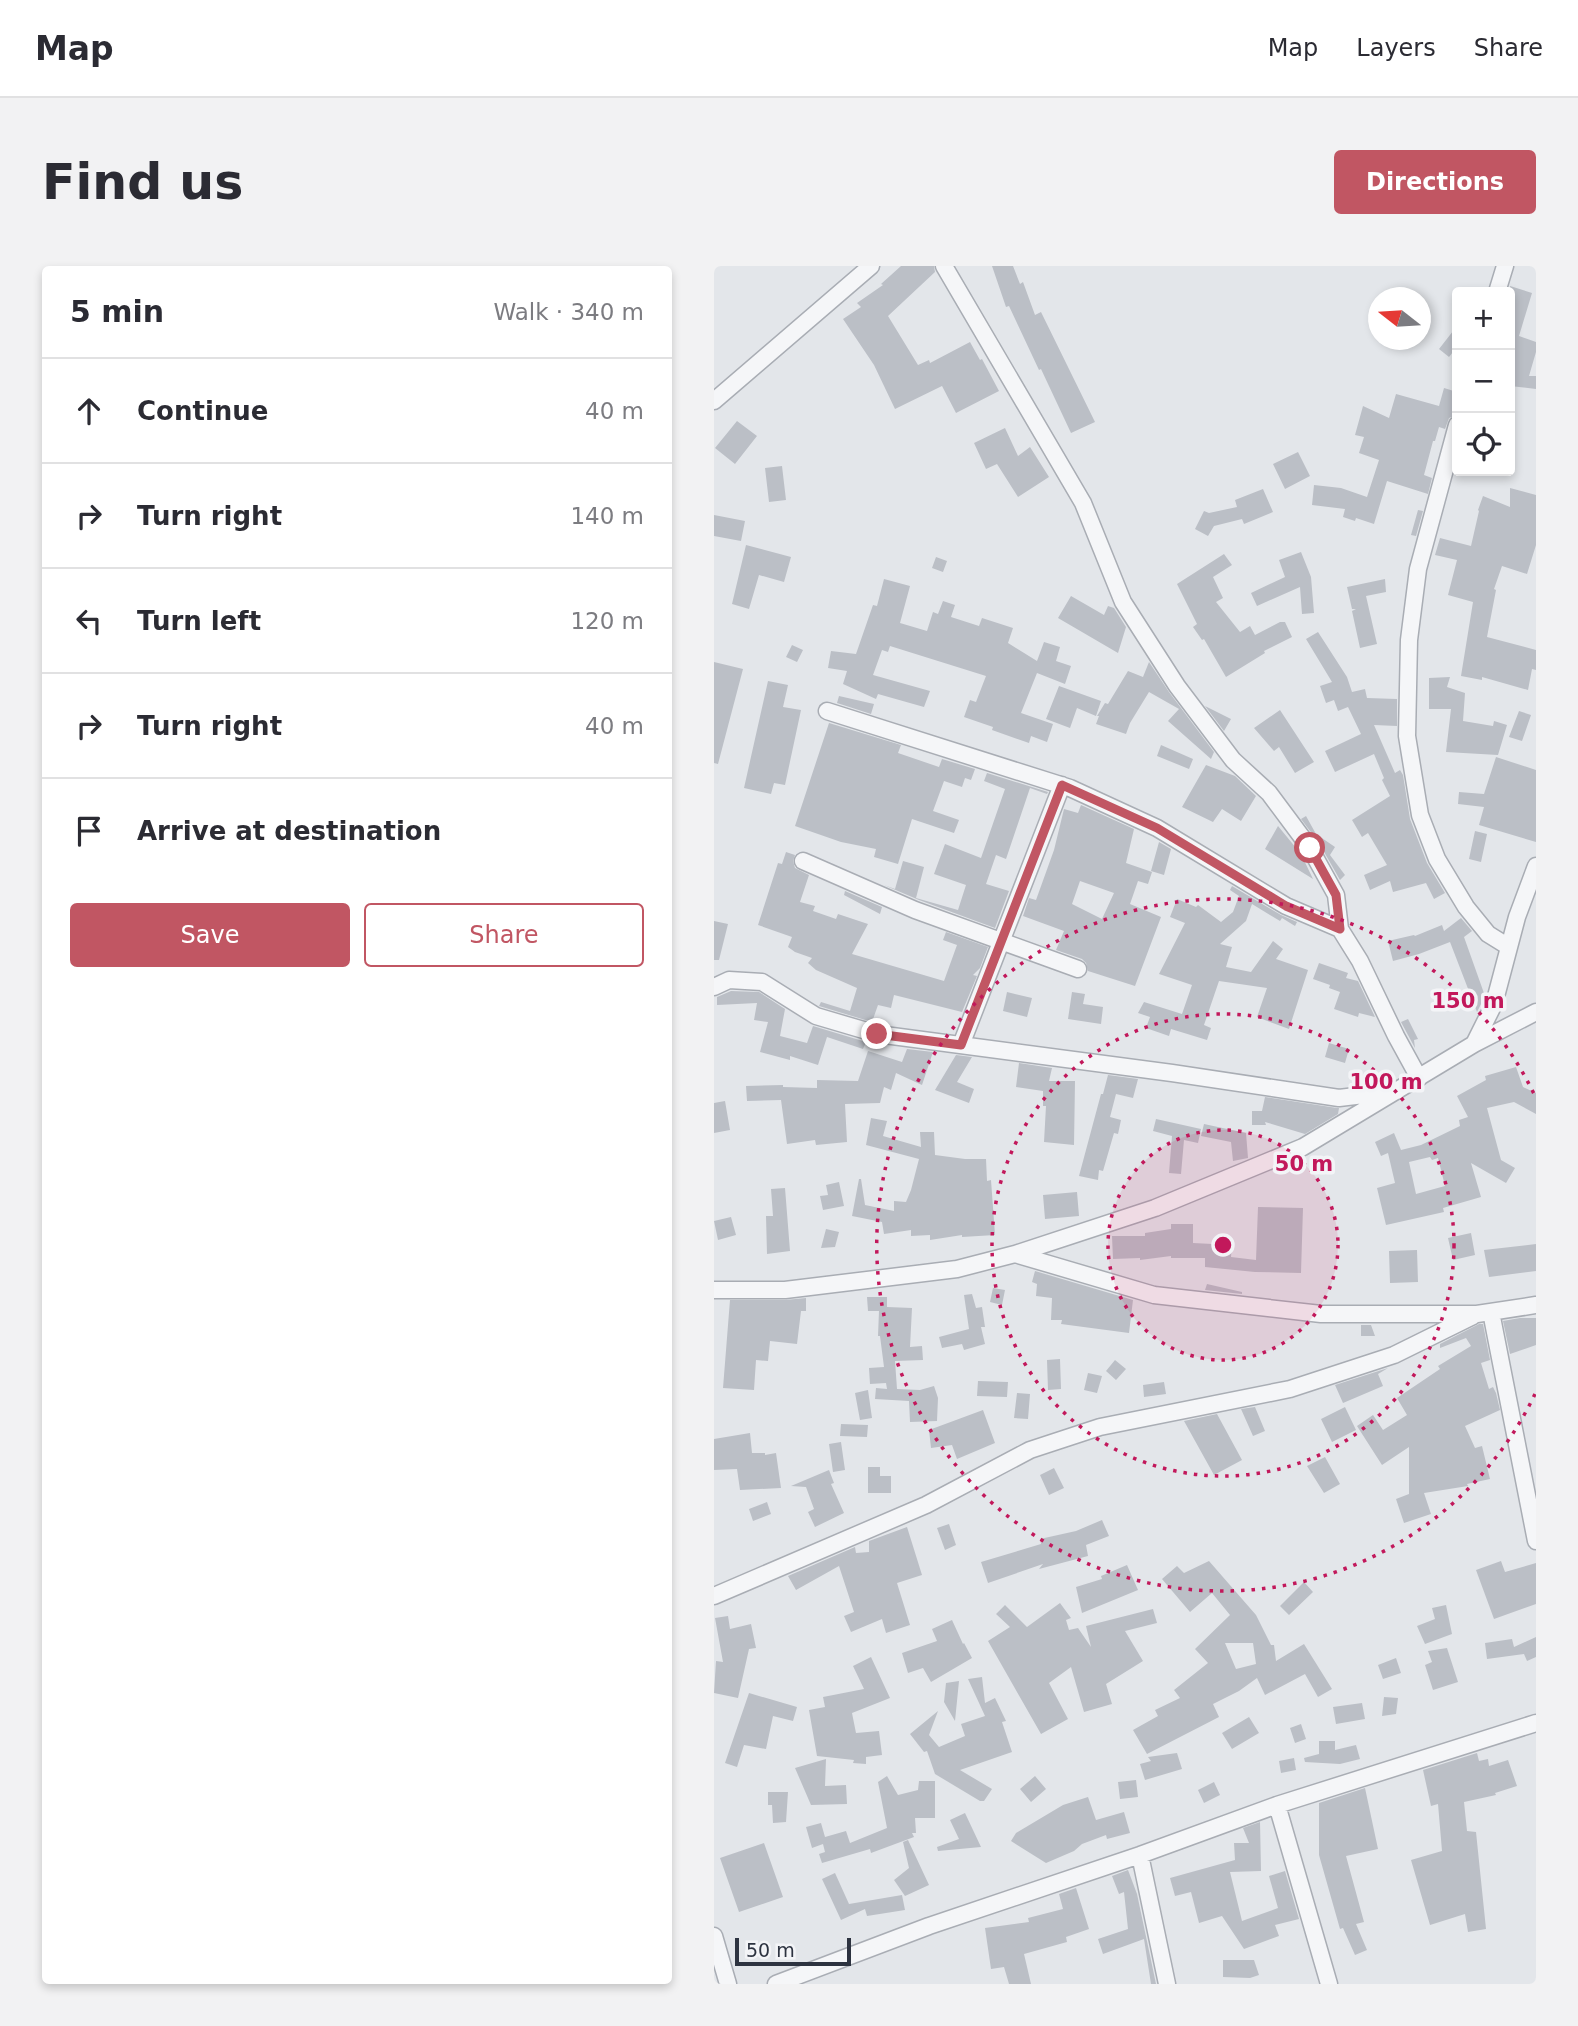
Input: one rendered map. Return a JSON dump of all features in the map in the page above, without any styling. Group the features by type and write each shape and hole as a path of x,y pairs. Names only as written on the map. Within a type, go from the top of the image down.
{"street":[{"path":"714,401 871,266"},
{"path":"944,266 1083,503 1123,602 1177,686 1233,760 1269,793 1310,848 1336,895 1340,929 1360,961 1395,1036 1419,1077"},
{"path":"1499,287 1505,266"},
{"path":"1452,443 1418,569 1409,640 1407,736 1420,815 1437,859 1473,916 1488,933 1509,947"},
{"path":"827,711 1062,785 1157,828 1286,906 1340,929"},
{"path":"961,1045 1062,785"},
{"path":"803,861 915,910 1078,969"},
{"path":"1474,1044 1494,1004 1509,947 1536,866"},
{"path":"714,987 729,980 762,982 816,1016 877,1034 1339,1098 1397,1091"},
{"path":"714,1290 785,1290 957,1269 1015,1254 1155,1208 1303,1147 1474,1044 1536,1012"},
{"path":"1015,1254 1154,1295 1321,1314 1484,1313 1536,1305"},
{"path":"1484,1313 1536,1541"},
{"path":"714,1596 926,1505 1030,1450 1100,1427 1290,1389 1394,1354 1484,1313"},
{"path":"776,1984 929,1926 1140,1855 1277,1805 1536,1723"},
{"path":"1277,1805 1329,1984"},
{"path":"1140,1855 1167,1984"},
{"path":"714,1936 728,1984"}],"building":[{"path":"901,266 934,266 935,272 888,316 918,365 929,360 930,363 970,342 999,391 956,413 942,386 895,409 874,365 843,319 861,307 857,303 883,285 881,284"},
{"path":"992,266 1013,266 1020,284 1023,282 1035,315 1041,312 1095,422 1071,433 1009,306 1006,307"},
{"path":"1515,288 1532,293 1519,336 1536,342 1529,376 1536,376 1536,389 1515,387"},
{"path":"1452,332 1452,353 1449,357 1439,349"},
{"path":"1444,388 1452,390 1452,417 1445,429 1439,427 1424,475 1432,478 1428,494 1387,481 1374,524 1343,517 1345,509 1312,505 1314,485 1341,488 1367,497 1379,460 1359,453 1364,437 1355,435 1363,406 1389,418 1396,394 1439,406"},
{"path":"737,421 757,436 735,464 715,448"},
{"path":"1005,428 1018,456 1030,447 1049,477 1018,497 997,464 986,469 974,443"},
{"path":"1298,452 1310,476 1285,489 1273,464"},
{"path":"782,466 786,500 769,502 765,468"},
{"path":"1510,488 1536,495 1536,545 1527,574 1502,566 1494,589 1496,590 1487,637 1536,650 1536,670 1532,669 1528,690 1482,677 1482,680 1461,676 1473,602 1448,595 1457,560 1435,555 1440,538 1471,546 1483,496 1510,507"},
{"path":"1263,489 1273,512 1244,524 1242,519 1214,526 1208,536 1195,529 1204,511 1209,513 1237,507 1235,500"},
{"path":"1418,510 1423,511 1416,536 1411,535"},
{"path":"714,515 745,521 741,541 714,536"},
{"path":"746,545 791,557 784,582 759,575 749,609 732,604"},
{"path":"1301,552 1311,577 1314,613 1302,614 1300,587 1257,606 1251,593 1285,577 1279,560"},
{"path":"1224,554 1232,565 1213,577 1223,598 1216,602 1240,632 1250,626 1255,635 1285,622 1292,637 1264,651 1265,653 1226,677 1204,639 1202,640 1193,627 1197,624 1177,584"},
{"path":"936,557 947,561 943,572 932,568"},
{"path":"884,579 910,586 900,623 927,631 933,612 938,614 943,601 955,605 951,617 979,626 982,618 1013,628 1008,643 1037,661 1044,642 1060,647 1056,661 1071,666 1065,684 1037,673 1021,713 1053,724 1047,742 1031,736 1029,743 964,717 970,700 976,702 986,676 890,646 888,652 882,650 873,675 930,691 924,707 878,694 876,699 843,684 847,671 828,668 831,651 856,654 873,605 877,606"},
{"path":"1385,579 1386,592 1366,596 1377,644 1360,648 1352,611 1356,609 1352,609 1347,587"},
{"path":"1071,596 1104,615 1108,606 1114,608 1126,627 1118,653 1058,618"},
{"path":"1318,632 1347,677 1352,692 1365,689 1367,698 1397,699 1397,726 1374,725 1395,773 1400,770 1403,775 1410,819 1427,863 1445,893 1434,899 1426,883 1393,892 1390,881 1370,890 1364,875 1387,865 1368,833 1362,837 1352,820 1390,796 1374,754 1335,772 1325,751 1361,734 1348,707 1338,711 1334,700 1326,703 1320,686 1332,682 1306,639"},
{"path":"792,645 803,650 797,662 786,657"},
{"path":"714,662 743,669 718,764 714,763"},
{"path":"1149,662 1214,752 1211,759 1168,721 1179,709 1149,692 1126,734 1096,724 1097,716 1105,703 1108,704 1128,671 1143,677"},
{"path":"1450,677 1447,687 1465,693 1463,721 1493,726 1494,721 1507,725 1498,755 1446,752 1451,709 1429,709 1429,678"},
{"path":"768,681 788,685 783,707 801,710 785,785 774,783 771,794 744,788"},
{"path":"1059,686 1101,701 1096,716 1077,708 1070,728 1046,719"},
{"path":"839,696 874,704 871,714 837,703"},
{"path":"1205,706 1231,719 1224,731"},
{"path":"1280,710 1314,762 1295,773 1279,747 1274,751 1254,728"},
{"path":"1519,711 1531,715 1522,741 1509,737"},
{"path":"829,723 901,745 898,753 939,767 942,759 975,769 971,780 965,778 962,787 944,781 933,811 959,820 954,833 912,819 898,864 874,857 876,849 841,842 795,826"},
{"path":"1161,745 1193,759 1189,769 1157,756"},
{"path":"1496,757 1536,770 1536,842 1479,825 1484,807 1458,804 1459,792 1484,794"},
{"path":"1206,765 1235,776 1256,796 1241,821 1222,809 1213,822 1182,807"},
{"path":"987,773 1048,792 1047,794 1030,788 1006,859 996,855 986,884 1009,891 995,928 919,900 884,885 895,889 903,861 924,867 916,898 958,910 966,885 934,874 945,844 981,858 1005,789 984,781"},
{"path":"1081,805 1134,829 1126,863 1152,872 1148,884 1138,881 1130,904 1161,917 1135,986 1088,971 1082,959 1056,950 1064,931 1023,916 1029,898 1036,900 1054,850 1064,809 1078,813","holes":["1080,881 1114,893 1102,919 1072,904"]},
{"path":"1306,816 1316,834 1335,847 1330,855 1345,875 1340,880 1319,843 1301,819"},
{"path":"1278,826 1301,854 1313,879 1265,849"},
{"path":"1475,831 1487,834 1481,862 1469,859"},
{"path":"1159,842 1171,849 1164,875 1151,871"},
{"path":"786,852 795,855 795,868 809,875 800,902 815,906 813,911 836,919 838,914 868,924 852,954 944,981 957,945 943,940 946,932 988,947 980,968 973,975 977,976 962,1012 894,995 891,1008 878,1005 872,1022 819,1006 821,1002 850,1011 857,988 816,970 808,963 812,958 788,947 792,937 758,925 778,863 782,864"},
{"path":"1232,886 1297,922 1295,926 1282,918 1280,921 1252,904 1246,921 1220,944 1232,947 1226,967 1251,972 1273,941 1283,949 1276,959 1308,970 1289,1029 1257,1017 1267,988 1219,981 1204,1025 1211,1028 1207,1040 1171,1029 1169,1036 1146,1028 1150,1017 1138,1013 1144,1002 1182,1014 1192,985 1159,974 1185,923 1170,917 1177,899 1196,907 1198,905 1221,922 1233,912 1239,896 1230,890"},
{"path":"845,891 882,907 880,914 844,895"},
{"path":"1461,918 1472,931 1464,937 1485,996 1477,1012 1450,942 1393,961 1388,941 1415,936 1442,925 1444,931"},
{"path":"714,921 728,924 719,960 714,960"},
{"path":"1319,963 1348,973 1346,978 1358,981 1375,1017 1359,1013 1358,1017 1334,1009 1340,992 1313,979"},
{"path":"731,991 759,992 785,1009 780,1036 807,1043 813,1026 866,1042 863,1049 827,1037 818,1065 790,1056 790,1060 760,1052 768,1022 754,1020 757,1003 717,1005 717,997"},
{"path":"1007,992 1032,998 1027,1017 1003,1011"},
{"path":"1072,992 1085,994 1083,1004 1103,1007 1101,1024 1068,1019"},
{"path":"1408,1019 1418,1039 1414,1040 1415,1048 1401,1022"},
{"path":"1329,1043 1349,1049 1345,1063 1325,1057"},
{"path":"907,1049 933,1052 922,1085 896,1073 891,1090 884,1087 880,1103 845,1104 847,1142 816,1145 815,1140 787,1144 781,1100 747,1101 746,1086 817,1088 817,1080 858,1081 868,1051 902,1062"},
{"path":"956,1055 972,1057 957,1082 974,1089 969,1103 935,1090"},
{"path":"1019,1063 1052,1068 1049,1081 1075,1081 1074,1145 1044,1142 1046,1106 1043,1106 1043,1091 1016,1087"},
{"path":"1516,1067 1523,1087 1536,1093 1536,1114 1514,1102 1487,1108 1501,1160 1515,1168 1506,1183 1471,1163 1481,1197 1443,1208 1444,1212 1386,1225 1377,1188 1395,1183 1388,1153 1381,1156 1375,1142 1394,1133 1401,1150 1421,1145 1460,1126 1459,1120 1468,1117 1457,1096 1486,1080 1485,1076","holes":["1430,1157 1432,1160 1438,1158 1445,1186 1416,1194 1409,1162"]},
{"path":"1108,1075 1138,1079 1133,1098 1116,1094 1110,1117 1121,1120 1118,1134 1114,1133 1103,1171 1099,1170 1098,1180 1079,1176"},
{"path":"1265,1097 1339,1108 1338,1114 1305,1134 1265,1122 1266,1125 1252,1125 1252,1111 1262,1111"},
{"path":"725,1101 730,1130 714,1133 714,1103"},
{"path":"871,1118 887,1121 883,1136 921,1147 920,1132 934,1132 935,1155 986,1159 987,1181 991,1180 995,1235 962,1235 930,1240 930,1235 911,1236 911,1230 884,1234 882,1222 852,1216 859,1179 865,1205 894,1211 894,1201 906,1202 919,1159 866,1145"},
{"path":"1156,1119 1201,1129 1198,1143 1184,1140 1181,1174 1169,1173 1172,1136 1153,1131"},
{"path":"1204,1124 1246,1133 1248,1158 1233,1161 1231,1142 1201,1136"},
{"path":"839,1182 844,1206 823,1210 820,1196 828,1195 826,1185"},
{"path":"785,1188 790,1251 767,1254 766,1216 773,1216 771,1189"},
{"path":"1077,1192 1079,1216 1045,1219 1043,1195"},
{"path":"1258,1207 1303,1208 1301,1273 1205,1267 1205,1258 1171,1256 1140,1260 1113,1259 1112,1236 1145,1236 1145,1233 1171,1229 1171,1224 1193,1224 1193,1243 1232,1245 1231,1257 1256,1260"},
{"path":"731,1217 736,1235 718,1240 714,1221"},
{"path":"826,1229 839,1232 835,1247 821,1248"},
{"path":"1471,1233 1475,1255 1453,1260 1448,1238"},
{"path":"1536,1244 1536,1271 1489,1277 1484,1250"},
{"path":"1417,1250 1418,1282 1390,1283 1389,1251"},
{"path":"1035,1271 1133,1300 1129,1333 1061,1324 1062,1320 1051,1320 1052,1298 1036,1296 1037,1284 1032,1282"},
{"path":"1207,1284 1242,1292 1242,1294 1205,1290"},
{"path":"993,1288 1005,1290 1002,1305 990,1302"},
{"path":"972,1294 976,1308 982,1307 985,1327 981,1327 985,1344 964,1350 962,1344 942,1348 939,1337 969,1329 964,1295"},
{"path":"867,1297 887,1297 887,1307 912,1308 910,1347 922,1346 923,1360 895,1361 897,1389 920,1390 934,1386 938,1398 937,1421 910,1422 909,1401 875,1399 876,1388 887,1389 886,1383 870,1384 869,1368 884,1367 878,1336 879,1311 868,1311"},
{"path":"806,1298 806,1311 801,1311 797,1344 770,1341 768,1361 756,1360 754,1390 723,1388 730,1300"},
{"path":"1536,1318 1536,1345 1510,1354 1503,1321"},
{"path":"1483,1324 1490,1360 1481,1363 1489,1389 1493,1387 1496,1393 1500,1410 1465,1426 1475,1448 1482,1446 1490,1479 1467,1484 1468,1486 1424,1493 1431,1514 1404,1523 1396,1499 1409,1494 1409,1447 1382,1465 1357,1426 1373,1415 1383,1430 1407,1415 1397,1398 1440,1369 1438,1366 1471,1346 1466,1338 1440,1348 1440,1344"},
{"path":"1361,1325 1371,1325 1375,1336 1361,1336"},
{"path":"1060,1359 1061,1389 1048,1390 1047,1360"},
{"path":"1115,1360 1126,1369 1116,1380 1106,1371"},
{"path":"1388,1368 1378,1374 1383,1386 1343,1403 1335,1385"},
{"path":"1088,1373 1102,1376 1097,1393 1084,1390"},
{"path":"978,1381 1008,1382 1007,1397 977,1396"},
{"path":"1164,1382 1166,1394 1144,1397 1143,1385"},
{"path":"868,1390 872,1418 860,1420 855,1393"},
{"path":"1017,1393 1030,1394 1028,1419 1014,1418"},
{"path":"1255,1407 1265,1431 1253,1436 1241,1409"},
{"path":"1345,1407 1356,1430 1332,1442 1321,1419"},
{"path":"983,1410 995,1443 957,1459 952,1445 931,1448 929,1430"},
{"path":"1217,1414 1242,1460 1214,1475 1184,1421"},
{"path":"841,1424 868,1425 867,1437 840,1436"},
{"path":"750,1433 752,1453 776,1453 781,1488 740,1490 737,1469 714,1470 714,1439"},
{"path":"841,1442 845,1470 833,1472 829,1444"},
{"path":"1325,1457 1340,1484 1324,1493 1307,1466"},
{"path":"868,1467 880,1467 880,1476 891,1476 891,1493 868,1493"},
{"path":"1054,1468 1064,1488 1049,1495 1040,1475"},
{"path":"829,1470 834,1483 831,1484 844,1513 815,1527 808,1512 814,1509 806,1487 791,1486"},
{"path":"767,1502 771,1514 753,1521 749,1509"},
{"path":"1102,1520 1109,1536 1086,1545 1088,1556 1039,1569 1043,1564 988,1583 981,1562 1041,1544 1040,1539 1076,1531"},
{"path":"949,1524 956,1545 945,1550 937,1528"},
{"path":"907,1527 922,1575 897,1583 910,1625 886,1633 882,1619 851,1632 844,1616 854,1612 839,1566 796,1590 788,1576 855,1547 856,1553 869,1552 869,1541"},
{"path":"1209,1561 1256,1615 1271,1645 1274,1645 1276,1661 1304,1644 1332,1689 1318,1697 1305,1674 1265,1695 1257,1678 1213,1704 1219,1717 1147,1754 1133,1730 1158,1716 1155,1710 1180,1698 1174,1690 1208,1663 1195,1649 1230,1615 1212,1593 1190,1612 1162,1579 1177,1566 1184,1573","holes":["1225,1643 1253,1643 1256,1664 1236,1669"]},
{"path":"1501,1561 1505,1572 1536,1563 1536,1604 1494,1619 1476,1570"},
{"path":"1127,1565 1138,1590 1082,1613 1076,1587 1102,1579 1101,1576"},
{"path":"1304,1582 1313,1592 1289,1615 1280,1606"},
{"path":"1060,1603 1071,1618 1066,1620 1069,1630 1078,1628 1091,1647 1086,1626 1153,1609 1157,1623 1125,1631 1143,1661 1106,1684 1112,1704 1084,1712 1071,1667 1049,1683 1068,1719 1041,1734 988,1641 1010,1627 996,1614 1005,1605 1027,1627"},
{"path":"1446,1605 1452,1634 1425,1644 1417,1626 1435,1619 1432,1608"},
{"path":"728,1616 730,1629 751,1624 756,1648 749,1649 738,1698 714,1693 716,1661 723,1662 715,1618"},
{"path":"952,1620 972,1658 931,1682 923,1668 908,1673 902,1653 937,1641 932,1629"},
{"path":"1536,1637 1536,1657 1527,1661 1524,1654 1487,1659 1485,1643 1512,1639 1514,1647"},
{"path":"1447,1648 1458,1682 1433,1690 1425,1665 1432,1662 1428,1651"},
{"path":"871,1657 890,1698 852,1713 856,1733 879,1731 882,1755 866,1757 866,1764 817,1756 809,1710 825,1707 823,1697 864,1689 853,1666"},
{"path":"1396,1658 1401,1673 1383,1679 1378,1665"},
{"path":"982,1677 985,1703 995,1698 1006,1721 1002,1722 1012,1752 960,1770 992,1789 984,1801 980,1801 935,1774 927,1751 924,1752 910,1734 938,1711 929,1735 939,1747 965,1736 961,1724 985,1716 968,1679"},
{"path":"959,1681 955,1721 944,1702 946,1683"},
{"path":"749,1693 797,1707 793,1721 773,1716 766,1749 744,1745 737,1767 725,1763"},
{"path":"1384,1697 1398,1698 1396,1714 1382,1716"},
{"path":"1362,1703 1365,1719 1336,1724 1333,1707"},
{"path":"1249,1717 1259,1733 1232,1749 1222,1733"},
{"path":"1301,1724 1306,1739 1295,1743 1290,1728"},
{"path":"1319,1741 1335,1741 1335,1750 1356,1745 1360,1759 1340,1764 1305,1762 1304,1758 1319,1754"},
{"path":"1177,1753 1182,1769 1145,1780 1140,1764 1151,1761 1148,1757"},
{"path":"1477,1753 1479,1761 1488,1759 1489,1766 1508,1760 1517,1786 1495,1793 1496,1795 1464,1802 1467,1831 1476,1832 1486,1929 1468,1932 1465,1914 1430,1925 1411,1860 1442,1851 1438,1804 1431,1806 1423,1770"},
{"path":"1294,1758 1296,1770 1281,1773 1279,1761"},
{"path":"826,1759 825,1786 846,1785 847,1804 811,1805 795,1768"},
{"path":"887,1776 898,1795 918,1790 919,1781 935,1781 935,1818 915,1818 916,1833 912,1833 914,1837 871,1853 870,1849 822,1863 819,1854 825,1852 823,1844 812,1848 806,1827 821,1823 825,1837 846,1831 850,1843 887,1828 878,1782"},
{"path":"1035,1776 1046,1789 1031,1802 1020,1789"},
{"path":"1136,1780 1138,1797 1120,1799 1118,1782"},
{"path":"1214,1782 1220,1795 1204,1803 1198,1790"},
{"path":"1365,1788 1378,1849 1346,1856 1364,1922 1356,1924 1367,1950 1355,1955 1343,1928 1340,1929 1319,1855 1319,1803"},
{"path":"768,1792 788,1792 786,1822 773,1823"},
{"path":"1088,1797 1096,1820 1124,1812 1130,1833 1107,1839 1106,1835 1046,1863 1011,1841 1016,1833 1063,1805"},
{"path":"965,1813 981,1847 938,1851 937,1847 959,1839 950,1820"},
{"path":"1260,1822 1261,1871 1230,1872 1242,1921 1278,1908 1269,1876 1285,1871 1299,1919 1275,1925 1279,1936 1244,1949 1222,1916 1199,1923 1191,1892 1175,1896 1170,1878 1235,1860 1234,1843 1249,1843 1243,1828"},
{"path":"908,1840 929,1885 905,1896 894,1880 909,1868 903,1842"},
{"path":"764,1843 783,1897 739,1912 720,1858"},
{"path":"1128,1870 1137,1894 1156,1984 1151,1984 1144,1939 1103,1954 1098,1939 1128,1929 1124,1892 1119,1894 1112,1876"},
{"path":"835,1873 849,1904 902,1895 905,1910 867,1916 865,1909 841,1920 822,1879"},
{"path":"1076,1888 1089,1929 1066,1937 1067,1942 1024,1954 1031,1984 1009,1984 1004,1967 991,1969 985,1928 1029,1922 1028,1918 1063,1909 1059,1894"},
{"path":"1223,1960 1254,1960 1259,1975 1250,1978 1223,1977"}],"route":[{"path":"877,1034 961,1045 1062,785 1157,828 1286,906 1340,929 1336,895 1310,848"}]}
